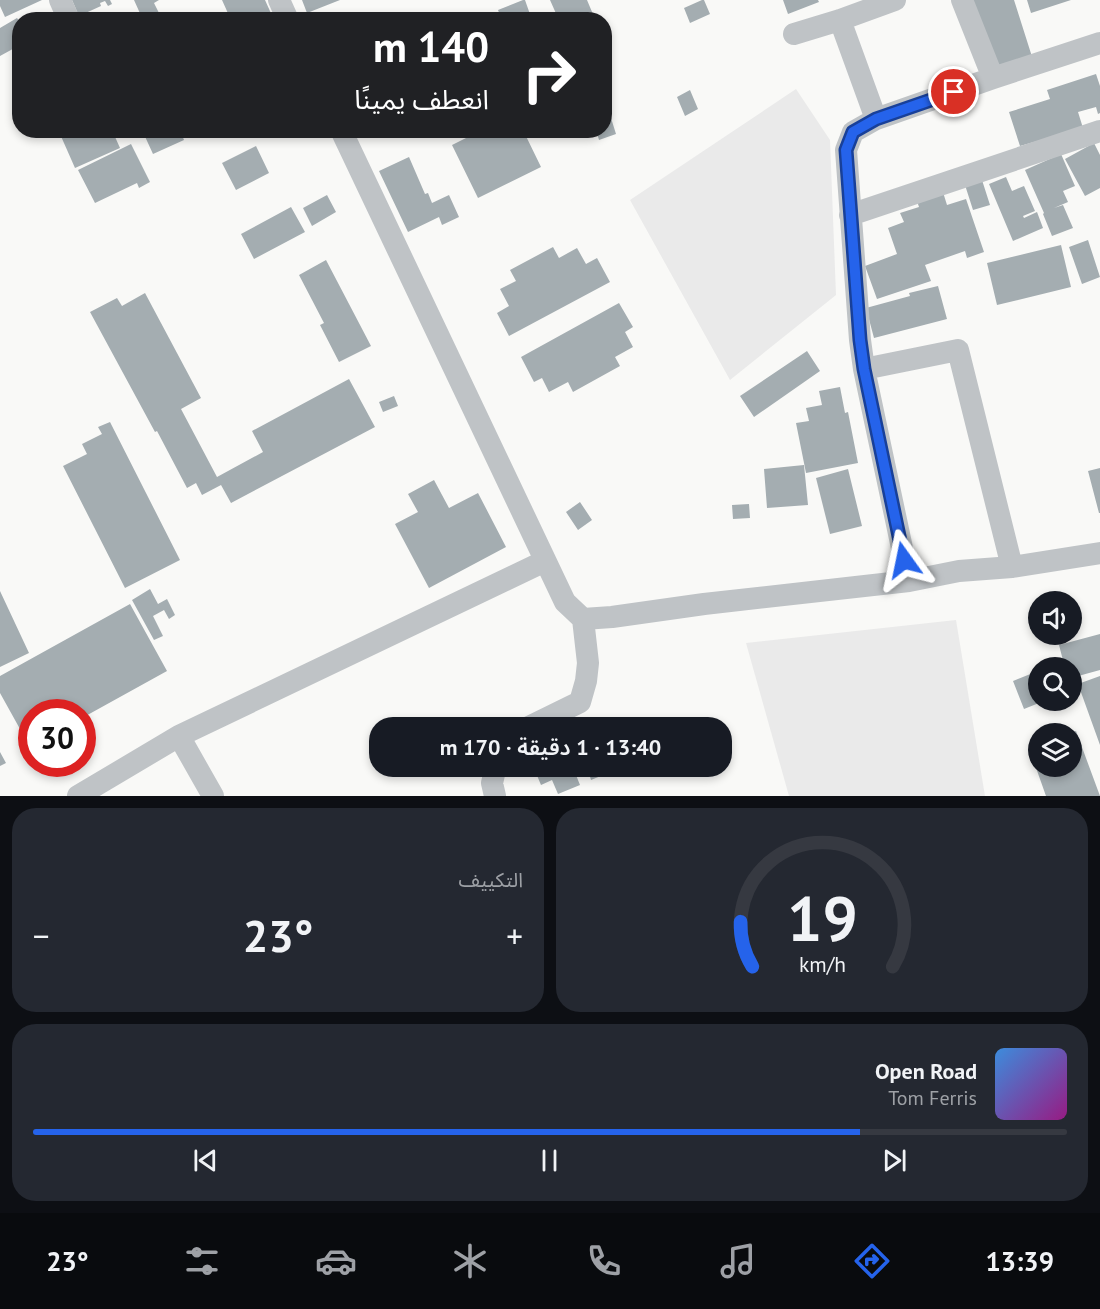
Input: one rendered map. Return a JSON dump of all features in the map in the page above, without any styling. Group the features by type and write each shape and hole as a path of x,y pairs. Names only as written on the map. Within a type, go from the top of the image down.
{"street":[{"path":"794,34 895,0"},
{"path":"962,0 993,78"},
{"path":"840,20 876,119"},
{"path":"909,581 864,369 846,150 853,132 876,119 1100,44"},
{"path":"850,214 1100,131"},
{"path":"345,138 545,561 566,602 583,619 588,663 580,702 549,717"},
{"path":"864,369 958,350 1012,567"},
{"path":"583,619 909,581 958,571 1012,567 1100,553"},
{"path":"78,796 179,736 545,561"},
{"path":"179,736 213,796"},
{"path":"493,777 492,783 495,796"}],"shaded area":[{"path":"796,89 830,140 836,295 730,380 630,200"},
{"path":"956,620 985,796 789,796 746,643"}],"building":[{"path":"0,0 42,0 5,17"},
{"path":"72,0 110,0 112,4 108,6 105,1 100,3 101,6 88,12 77,12"},
{"path":"134,0 159,0 154,3 158,12 139,12"},
{"path":"222,0 265,0 270,12 227,12"},
{"path":"302,0 340,0 310,12 307,12"},
{"path":"525,0 529,12 499,12 498,10"},
{"path":"550,0 587,0 592,12 555,12"},
{"path":"702,0 710,14 690,23 684,8"},
{"path":"783,0 818,0 819,2 788,14"},
{"path":"973,0 1014,0 1034,63 996,74"},
{"path":"1027,0 1071,0 1031,13"},
{"path":"12,21 12,49 0,56 0,28"},
{"path":"1096,74 1100,86 1100,113 1098,114 1096,107 1078,112 1083,128 1020,146 1009,112 1050,99 1047,90"},
{"path":"690,90 698,109 685,116 677,97"},
{"path":"612,121 616,134 612,135"},
{"path":"62,138 116,138 120,148 75,168"},
{"path":"146,138 183,138 184,140 153,154"},
{"path":"466,138 527,138 541,167 478,198 452,145"},
{"path":"1094,143 1100,155 1100,188 1085,196 1065,159"},
{"path":"131,144 150,182 139,188 137,183 95,203 78,170"},
{"path":"256,146 269,173 236,190 222,163"},
{"path":"1061,154 1075,186 1063,191 1068,202 1054,208 1063,205 1073,228 1052,236 1025,170"},
{"path":"409,157 425,194 428,193 432,203 449,195 459,217 442,225 439,217 408,232 379,171"},
{"path":"1006,177 1012,191 1024,186 1035,211 1023,216 1024,218 1037,212 1043,228 1013,241 989,184"},
{"path":"982,180 990,205 973,210 965,185"},
{"path":"942,189 947,205 966,199 984,252 967,258 965,251 925,265 931,281 877,299 865,266 897,254 888,228 904,222 900,213 919,207 916,198"},
{"path":"327,195 336,212 312,226 303,208"},
{"path":"291,207 305,232 254,259 241,234"},
{"path":"1088,240 1100,277 1082,284 1069,247"},
{"path":"1061,245 1071,287 997,305 987,263"},
{"path":"553,247 559,258 577,248 586,264 597,258 610,282 509,336 497,313 509,306 500,289 516,281 510,270"},
{"path":"326,260 371,346 339,362 320,325 324,323 299,275"},
{"path":"938,286 947,319 874,338 866,308"},
{"path":"145,293 201,398 181,409 217,477 263,452 252,431 349,379 375,427 231,503 221,485 202,495 196,483 187,488 90,312 117,298 122,306"},
{"path":"619,303 633,327 625,332 633,347 615,357 620,366 573,392 568,382 549,392 542,378 534,382 521,357"},
{"path":"807,351 820,371 754,417 740,396"},
{"path":"840,387 845,413 848,412 858,463 806,473 796,423 809,421 806,408 822,405 819,391"},
{"path":"394,396 398,406 383,412 379,402"},
{"path":"110,422 180,560 125,588 63,466 87,454 82,444 102,434 98,427"},
{"path":"804,465 808,505 767,508 764,469"},
{"path":"1100,468 1100,513 1099,513 1088,471"},
{"path":"848,469 862,526 830,534 816,478"},
{"path":"434,480 449,508 478,493 506,547 429,588 395,524 418,512 408,494"},
{"path":"580,502 592,520 578,530 566,512"},
{"path":"749,504 750,518 733,519 732,505"},
{"path":"150,589 158,604 167,599 175,615 169,619 164,610 153,616 163,636 154,640 132,600"},
{"path":"0,591 29,653 0,667"},
{"path":"130,604 167,671 96,710 96,699 18,699 18,725 0,693 0,676"},
{"path":"1100,634 1100,670 1082,675 1082,657 1062,657 1059,645 1082,645 1082,639"},
{"path":"1028,675 1028,707 1024,709 1013,681"},
{"path":"1100,676 1100,745 1082,695 1082,683"},
{"path":"1082,747 1100,796 1046,796 1039,777 1082,777"},
{"path":"0,752 6,763 0,766"},
{"path":"538,777 577,777 580,785 558,794 552,780 541,785"}],"route":[{"path":"904,560 864,369 846,150 853,132 876,119 954,92"}]}
